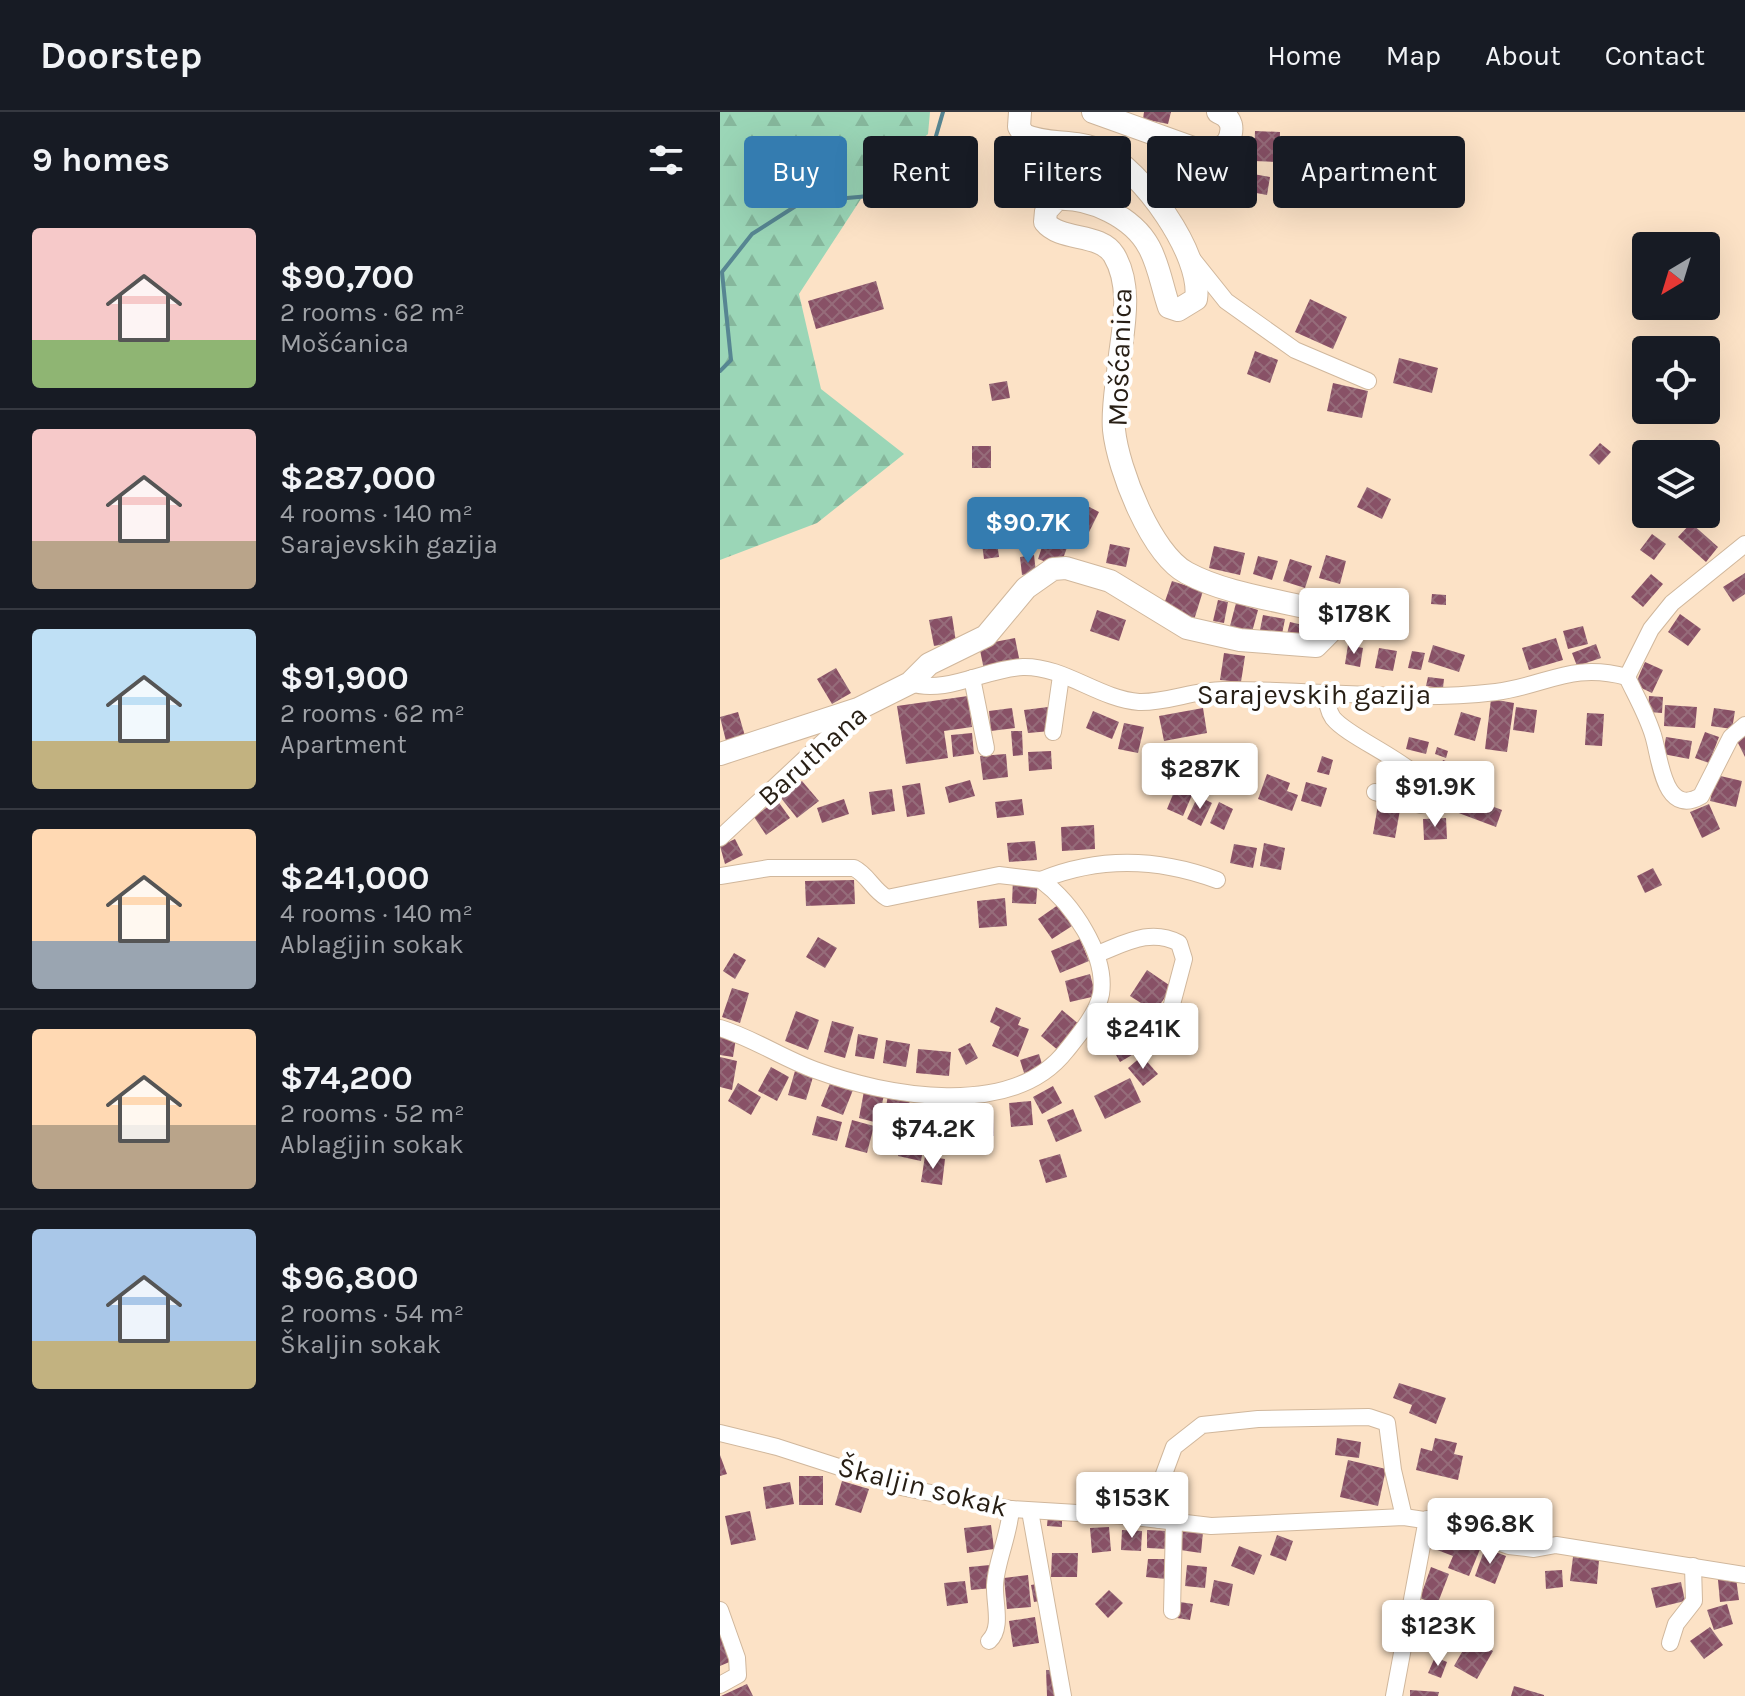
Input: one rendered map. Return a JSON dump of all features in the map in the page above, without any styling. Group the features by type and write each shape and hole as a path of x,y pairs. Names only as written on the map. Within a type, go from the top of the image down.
{"main road":[{"name":"Mošćanica","path":"910,683 929,664 986,636 1026,588 1053,569 1066,568 1110,581 1187,628 1240,640 1306,647 1325,640 1331,622 1322,611 1208,583 1171,563 1158,548 1118,454 1114,427 1126,307 1123,279 1111,250 1101,244 1050,229 1045,222 1046,211 1057,199 1072,198 1123,219 1148,244 1169,307 1178,310 1196,299 1198,289 1190,256 1153,199 1123,165 1103,151 1080,143 1024,135 1019,127 1020,112"},
{"path":"1093,112 1199,150 1213,152 1228,142 1232,127 1229,118 1218,112"},
{"name":"Baruthana","path":"858,709 910,683"},
{"path":"720,754 858,709"}],"street":[{"name":"Mošćanica","path":"1190,256 1226,301 1295,350 1368,381"},
{"path":"1745,544 1672,603 1651,629 1627,677 1653,734 1660,775 1669,791 1681,799 1693,801 1701,796 1731,737 1745,725"},
{"name":"Sarajevskih gazija","path":"910,683 939,684 1022,667 1044,669 1136,702 1194,690 1425,696 1497,692 1587,670 1627,677"},
{"path":"1053,732 1061,676"},
{"path":"972,678 986,748"},
{"path":"1326,694 1329,711 1340,724 1421,776 1431,794 1430,800 1421,805 1375,792"},
{"name":"Baruthana","path":"720,838 858,709"},
{"path":"720,876 769,868 854,868 864,873 878,893 887,898 999,875 1041,880 1067,869 1118,861 1167,864 1217,880"},
{"path":"720,1028 812,1069 857,1084 932,1097 972,1095 1041,1077 1057,1063 1080,1034 1101,996 1097,954 1077,921 1041,880"},
{"path":"1097,954 1145,936 1164,935 1179,943 1184,959 1162,1042"},
{"path":"1172,1611 1164,1474 1174,1447 1202,1425 1258,1419 1369,1417 1387,1423 1393,1470 1404,1517"},
{"name":"Škaljin sokak","path":"720,1433 777,1447 901,1487 1011,1509 1211,1526 1404,1517 1427,1519 1509,1546 1534,1549 1556,1545 1745,1575"},
{"path":"989,1641 997,1627 995,1580 1010,1531 1011,1509"},
{"path":"1030,1511 1063,1696"},
{"path":"1394,1696 1427,1519"},
{"path":"1670,1643 1676,1624 1694,1601 1693,1566"},
{"path":"720,1610 738,1664 738,1675 720,1685"}],"green space":[{"path":"720,112 930,112 926,136 863,136 863,196 799,294 821,389 904,454 817,523 720,560"}],"building":[{"path":"1144,112 1171,112 1168,124 1143,119"},
{"path":"1255,131 1280,132 1280,136 1273,136 1273,162 1257,161"},
{"path":"1257,175 1270,177 1267,195 1257,193"},
{"path":"876,281 884,309 816,329 808,301"},
{"path":"1310,299 1347,317 1333,349 1295,332"},
{"path":"1255,351 1278,360 1270,383 1247,374"},
{"path":"1399,358 1438,368 1432,393 1393,383"},
{"path":"1007,381 1010,398 992,401 989,384"},
{"path":"1333,383 1368,391 1362,418 1327,411"},
{"path":"1600,443 1611,452 1599,465 1589,455"},
{"path":"972,446 991,446 991,468 972,468"},
{"path":"1367,487 1391,499 1382,519 1357,507"},
{"path":"1076,500 1099,512 1089,532 1066,520"},
{"path":"1051,520 1074,528 1060,567 1038,559"},
{"path":"1686,528 1697,528 1718,547 1706,562 1678,537"},
{"path":"996,534 999,557 984,559 981,536"},
{"path":"1652,534 1666,544 1654,560 1640,550"},
{"path":"1110,544 1130,548 1126,567 1106,563"},
{"path":"1214,546 1245,553 1240,575 1209,568"},
{"path":"1034,555 1036,573 1022,575 1020,557"},
{"path":"1326,555 1346,561 1340,584 1319,578"},
{"path":"1258,556 1278,561 1272,580 1253,574"},
{"path":"1290,559 1312,566 1305,588 1283,581"},
{"path":"1745,573 1745,594 1733,602 1723,587"},
{"path":"1651,574 1663,584 1643,607 1631,597"},
{"path":"1172,581 1203,591 1194,620 1162,610"},
{"path":"1321,588 1334,592 1330,604 1317,600"},
{"path":"1432,594 1446,595 1446,605 1431,604"},
{"path":"1218,600 1228,602 1224,623 1213,621"},
{"path":"1236,603 1258,610 1252,632 1230,626"},
{"path":"1362,603 1363,621 1345,623 1343,605"},
{"path":"1097,610 1126,620 1119,641 1090,631"},
{"path":"1680,614 1701,629 1688,646 1668,632"},
{"path":"1263,615 1285,619 1282,634 1260,630"},
{"path":"952,616 956,642 934,646 929,620"},
{"path":"1290,622 1303,625 1299,641 1286,638"},
{"path":"1583,626 1588,644 1568,649 1563,631"},
{"path":"1015,638 1020,663 984,670 979,645"},
{"path":"1556,638 1563,660 1529,670 1522,648"},
{"path":"1596,644 1601,658 1577,666 1572,653"},
{"path":"1348,645 1363,648 1360,667 1345,664"},
{"path":"1433,645 1465,655 1459,672 1428,662"},
{"path":"1379,648 1397,651 1393,671 1375,668"},
{"path":"1412,651 1425,653 1421,670 1408,668"},
{"path":"1224,653 1245,656 1241,682 1220,680"},
{"path":"1645,662 1663,670 1652,693 1635,685"},
{"path":"836,668 851,693 832,704 817,679"},
{"path":"1428,677 1444,679 1443,688 1426,686"},
{"path":"968,696 972,727 944,731 948,758 906,764 897,706"},
{"path":"1649,696 1663,697 1662,713 1648,712"},
{"path":"1491,699 1514,703 1507,752 1485,749"},
{"path":"1665,705 1697,707 1695,728 1664,726"},
{"path":"1048,707 1051,731 1028,733 1024,710"},
{"path":"1516,707 1537,710 1534,733 1513,730"},
{"path":"1012,708 1015,728 991,731 989,711"},
{"path":"1203,708 1207,733 1164,741 1159,716"},
{"path":"1714,708 1735,711 1732,729 1711,726"},
{"path":"1093,711 1119,722 1112,739 1086,728"},
{"path":"738,712 745,736 726,741 720,717"},
{"path":"1461,712 1481,718 1475,741 1454,735"},
{"path":"1587,713 1604,714 1602,746 1585,745"},
{"path":"1124,723 1144,727 1138,753 1118,749"},
{"path":"1011,731 1022,731 1023,755 1013,756"},
{"path":"1705,732 1719,737 1709,763 1695,758"},
{"path":"1745,732 1745,757 1735,737"},
{"path":"972,733 974,754 953,757 951,735"},
{"path":"1409,737 1429,742 1426,754 1406,749"},
{"path":"1666,737 1692,741 1689,759 1663,754"},
{"path":"1167,747 1171,776 1148,779 1144,751"},
{"path":"1188,747 1192,762 1174,767 1170,751"},
{"path":"1437,747 1448,751 1446,758 1435,754"},
{"path":"1051,751 1052,769 1029,771 1028,752"},
{"path":"1006,754 1008,777 983,780 980,756"},
{"path":"1322,756 1333,760 1329,775 1317,772"},
{"path":"1443,760 1472,771 1467,785 1438,774"},
{"path":"1231,763 1249,766 1245,788 1227,785"},
{"path":"1479,768 1494,773 1486,798 1470,793"},
{"path":"1383,770 1409,774 1407,789 1380,785"},
{"path":"1267,774 1290,783 1287,791 1298,795 1292,811 1258,799"},
{"path":"1716,775 1742,781 1736,807 1710,801"},
{"path":"970,780 975,796 949,803 945,787"},
{"path":"802,781 819,801 797,818 781,798"},
{"path":"1306,782 1327,788 1321,807 1301,801"},
{"path":"920,783 925,814 907,817 902,786"},
{"path":"1176,787 1192,795 1183,816 1167,809"},
{"path":"892,789 895,811 872,815 869,792"},
{"path":"1462,795 1502,810 1496,827 1456,812"},
{"path":"1198,796 1212,803 1201,826 1187,819"},
{"path":"844,799 849,814 822,823 817,808"},
{"path":"1022,799 1024,815 997,818 995,802"},
{"path":"1379,799 1401,804 1395,838 1373,834"},
{"path":"777,800 790,818 766,835 754,817"},
{"path":"1219,802 1233,809 1224,830 1210,823"},
{"path":"1709,804 1720,829 1702,838 1690,812"},
{"path":"1446,818 1447,839 1424,840 1423,819"},
{"path":"1094,825 1095,849 1062,851 1061,827"},
{"path":"735,839 743,855 725,864 720,846"},
{"path":"1035,841 1037,860 1009,862 1007,843"},
{"path":"1264,843 1285,848 1281,870 1260,866"},
{"path":"1234,844 1257,848 1253,868 1230,863"},
{"path":"1653,868 1662,885 1645,893 1637,876"},
{"path":"1013,879 1038,880 1036,904 1012,903"},
{"path":"854,880 855,904 806,906 805,881"},
{"path":"1005,898 1007,926 979,928 977,901"},
{"path":"1058,905 1072,926 1052,939 1038,919"},
{"path":"818,937 837,948 825,968 806,957"},
{"path":"1080,939 1089,961 1060,973 1051,951"},
{"path":"734,953 746,960 735,979 723,971"},
{"path":"1147,970 1172,987 1155,1012 1130,996"},
{"path":"1090,974 1096,996 1070,1002 1065,981"},
{"path":"732,988 749,993 740,1023 722,1017"},
{"path":"996,1007 1021,1018 1018,1025 1029,1029 1018,1057 992,1046 1000,1027 990,1022"},
{"path":"1062,1010 1080,1025 1059,1051 1041,1036"},
{"path":"796,1011 819,1020 808,1050 785,1041"},
{"path":"832,1021 854,1027 845,1058 824,1052"},
{"path":"858,1034 878,1038 874,1059 855,1056"},
{"path":"720,1035 736,1038 733,1057 720,1055"},
{"path":"1129,1038 1137,1052 1120,1062 1112,1048"},
{"path":"886,1040 910,1044 906,1067 883,1063"},
{"path":"970,1043 978,1058 966,1065 958,1049"},
{"path":"918,1049 951,1052 949,1076 916,1073"},
{"path":"1039,1054 1044,1071 1025,1076 1020,1060"},
{"path":"1142,1056 1158,1074 1143,1086 1128,1068"},
{"path":"720,1057 737,1061 732,1090 720,1087"},
{"path":"771,1067 789,1077 777,1101 758,1091"},
{"path":"795,1071 813,1077 806,1100 788,1095"},
{"path":"1130,1078 1141,1102 1105,1119 1094,1096"},
{"path":"831,1081 853,1090 843,1115 821,1106"},
{"path":"738,1083 761,1097 751,1115 728,1101"},
{"path":"1053,1086 1062,1103 1042,1114 1033,1097"},
{"path":"864,1091 884,1095 878,1123 859,1118"},
{"path":"888,1095 910,1100 906,1123 884,1119"},
{"path":"923,1100 945,1103 942,1131 920,1129"},
{"path":"1031,1101 1033,1125 1011,1127 1009,1103"},
{"path":"1073,1109 1082,1131 1056,1142 1047,1120"},
{"path":"993,1115 994,1136 968,1136 968,1116"},
{"path":"817,1116 842,1122 837,1141 812,1135"},
{"path":"852,1120 874,1126 867,1153 845,1147"},
{"path":"901,1138 924,1143 921,1161 898,1156"},
{"path":"1060,1154 1067,1177 1046,1183 1039,1160"},
{"path":"925,1156 945,1159 942,1185 921,1182"},
{"path":"1399,1383 1446,1398 1436,1424 1409,1413 1412,1405 1393,1398"},
{"path":"1337,1438 1361,1442 1359,1458 1335,1455"},
{"path":"1435,1438 1457,1443 1454,1454 1463,1456 1458,1480 1416,1470 1421,1448 1432,1451"},
{"path":"720,1455 727,1474 720,1476"},
{"path":"1348,1460 1386,1469 1378,1506 1340,1497"},
{"path":"799,1476 823,1476 823,1505 799,1505"},
{"path":"842,1481 869,1489 861,1513 835,1505"},
{"path":"790,1482 794,1504 766,1509 763,1487"},
{"path":"750,1511 756,1540 731,1545 725,1516"},
{"path":"1048,1515 1062,1517 1062,1527 1047,1526"},
{"path":"991,1525 994,1549 967,1553 964,1528"},
{"path":"1441,1525 1483,1542 1469,1576 1448,1568 1453,1556 1432,1548"},
{"path":"1109,1527 1111,1551 1092,1553 1090,1528"},
{"path":"1183,1529 1203,1532 1201,1553 1180,1550"},
{"path":"1122,1530 1142,1531 1141,1551 1121,1550"},
{"path":"1147,1530 1169,1531 1168,1549 1147,1548"},
{"path":"1277,1535 1293,1541 1286,1561 1270,1555"},
{"path":"1239,1546 1262,1555 1254,1575 1231,1566"},
{"path":"1485,1548 1506,1556 1495,1584 1475,1576"},
{"path":"1052,1553 1078,1553 1077,1577 1051,1577"},
{"path":"1573,1557 1599,1560 1597,1584 1570,1581"},
{"path":"1148,1559 1168,1559 1166,1579 1146,1577"},
{"path":"990,1565 992,1588 971,1590 969,1567"},
{"path":"1187,1565 1207,1567 1205,1588 1185,1586"},
{"path":"1431,1567 1449,1574 1437,1605 1420,1598"},
{"path":"1562,1570 1563,1587 1546,1589 1545,1571"},
{"path":"1028,1575 1031,1607 1007,1609 1004,1578"},
{"path":"1736,1578 1739,1600 1720,1602 1718,1580"},
{"path":"1214,1580 1233,1584 1229,1606 1210,1602"},
{"path":"965,1581 968,1603 947,1606 944,1583"},
{"path":"1681,1582 1685,1601 1656,1608 1651,1588"},
{"path":"1042,1583 1045,1600 1034,1602 1031,1585"},
{"path":"1109,1590 1123,1603 1108,1618 1095,1604"},
{"path":"1180,1602 1193,1604 1190,1620 1177,1618"},
{"path":"1727,1604 1733,1624 1714,1630 1707,1610"},
{"path":"1418,1616 1440,1621 1435,1642 1413,1637"},
{"path":"1035,1617 1039,1643 1013,1647 1009,1621"},
{"path":"1710,1627 1723,1645 1704,1659 1690,1641"},
{"path":"723,1635 734,1660 720,1666 720,1636"},
{"path":"1470,1638 1493,1651 1477,1679 1454,1666"},
{"path":"1435,1657 1447,1662 1441,1678 1428,1673"},
{"path":"1046,1670 1057,1670 1058,1696 1047,1696"},
{"path":"747,1684 753,1696 721,1696"},
{"path":"1514,1686 1544,1695 1544,1696 1511,1696"},
{"path":"1410,1690 1439,1692 1438,1696 1410,1696"}],"waterway":[{"name":"Mošćanica","path":"720,371 731,360 722,272 752,234 802,202 892,194 929,160 943,112"}]}
